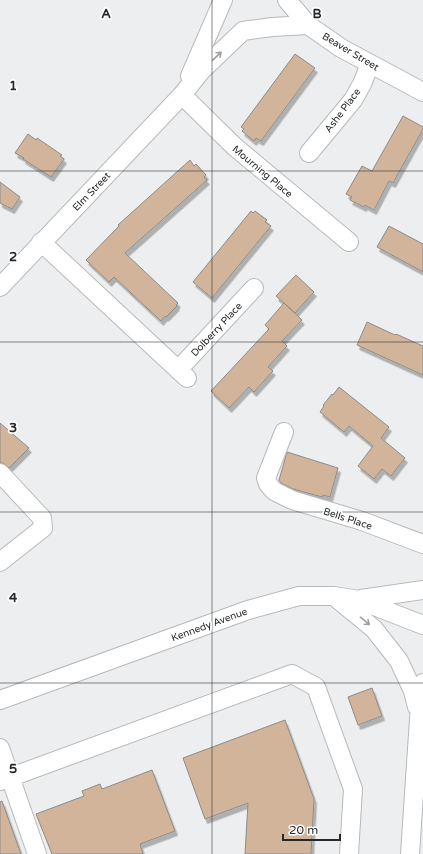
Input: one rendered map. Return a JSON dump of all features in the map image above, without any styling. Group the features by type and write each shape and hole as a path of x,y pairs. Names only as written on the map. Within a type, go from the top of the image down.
{"street":[{"name":"Elm Street","path":"182,95 223,0"},
{"name":"Beaver Street","path":"287,0 308,25 341,48 423,92"},
{"name":"Elm Street","path":"0,287 41,242 182,95 202,70 243,31 272,27 308,25"},
{"name":"Ashe Place","path":"309,153 352,100 362,84 370,64"},
{"name":"Mourning Place","path":"182,95 235,148 349,242"},
{"name":"Dolberry Place","path":"41,242 182,374 254,288"},
{"name":"Bells Place","path":"284,432 266,478 268,484 274,491 292,500 362,521 423,544"},
{"path":"0,473 42,518 42,528 0,562"},
{"path":"359,600 423,590"},
{"name":"Kennedy Avenue","path":"0,700 248,610 299,596 334,596 359,600 423,625"},
{"path":"334,596 374,629 399,661 413,691 419,717"},
{"path":"5,779 292,674 316,687 353,789 349,854"},
{"path":"410,854 419,717 423,683"},
{"path":"0,748 5,779 37,854"}],"building":[{"path":"295,54 315,68 261,141 256,138 254,141 242,131 244,129 241,127"},
{"path":"403,116 423,127 423,129 393,183 389,181 374,210 350,200 352,197 346,194 362,166 372,171"},
{"path":"28,134 36,140 37,138 62,155 60,156 64,159 51,177 15,153"},
{"path":"190,160 194,166 196,164 206,175 204,177 207,180 125,253 178,303 176,305 177,306 161,321 114,277 109,282 86,260 119,226 118,225"},
{"path":"0,182 20,197 12,209 0,203"},
{"path":"251,211 253,213 255,211 267,220 265,222 271,226 212,298 193,282"},
{"path":"389,226 423,244 423,272 377,247"},
{"path":"296,275 314,292 295,313 276,296"},
{"path":"284,303 302,320 282,341 287,346 268,367 273,371 254,392 249,387 229,408 211,391 269,329 265,325"},
{"path":"367,322 423,346 423,375 357,345"},
{"path":"339,387 389,427 381,438 405,458 391,476 382,469 374,479 358,466 373,446 349,426 344,432 320,412 324,406 323,405"},
{"path":"0,423 29,448 9,468 3,463 0,463"},
{"path":"287,452 338,468 330,497 323,495 322,497 293,489 281,483 279,480"},
{"path":"372,688 382,716 358,725 348,697"},
{"path":"285,720 314,799 311,854 245,854 248,803 205,819 183,758"},
{"path":"152,770 175,831 140,844 143,854 52,854 36,814 84,796 82,791 100,784 102,789"},
{"path":"2,801 21,854 0,854 0,802"}]}
